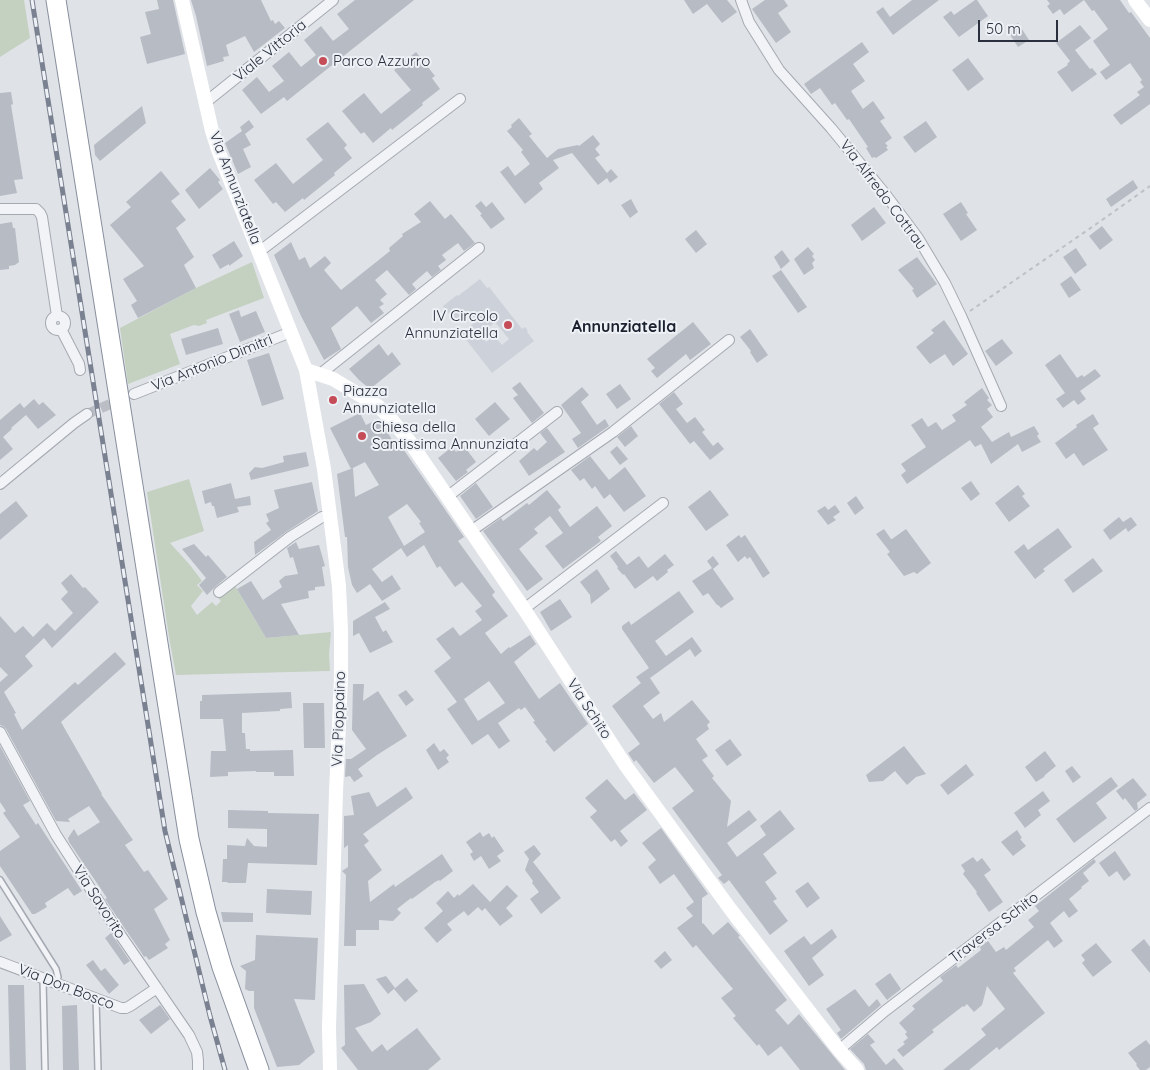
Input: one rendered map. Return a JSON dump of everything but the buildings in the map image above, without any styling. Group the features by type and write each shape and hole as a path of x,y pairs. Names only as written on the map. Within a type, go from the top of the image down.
{"highway":[{"path":"56,0 189,839 206,912 222,966 259,1070"}],"main road":[{"name":"Via Annunziatella","path":"182,0 218,150 291,332 313,372"},
{"path":"1135,0 1150,20"},
{"name":"Via Schito","path":"313,372 333,379 378,406 410,442 524,609 626,766 731,910 857,1070"},
{"name":"Via Pioppaino","path":"313,372 339,586 341,650 329,1028 330,1070"}],"street":[{"name":"Viale Vittoria","path":"206,102 333,0"},
{"name":"Via Alfredo Cottrau","path":"741,0 749,22 779,70 831,128 886,195 918,238 945,283 1001,406"},
{"path":"260,251 460,100"},
{"path":"0,209 36,209 40,212 57,316 65,320 65,325 61,329 79,364 80,370"},
{"path":"313,372 479,248"},
{"name":"Via Antonio Dimitri","path":"134,394 291,332"},
{"path":"471,531 613,432 729,340"},
{"path":"447,497 557,412"},
{"path":"0,484 87,414"},
{"path":"524,609 663,503"},
{"path":"219,592 290,536 322,517 330,515"},
{"name":"Via Savorito","path":"0,732 56,835 194,1044 198,1070"},
{"name":"Traversa Schito","path":"840,1050 885,1011 1150,808"},
{"name":"Via Don Bosco","path":"0,962 121,1008 126,1008 157,988"}],"lane":[{"path":"0,880 56,969 58,977 56,984"},
{"path":"43,979 44,1070"},
{"path":"96,999 98,1070"}],"path":[{"path":"961,316 1051,256 1150,186"}],"shaded area":[{"name":"IV Circolo Annunziatella","path":"480,279 487,288 489,287 522,329 525,327 534,341 492,373 461,333 477,321 470,312 456,323 443,306","holes":["495,322 509,339 502,345 494,336 486,342 480,334"]}],"green space":[{"path":"0,0 24,0 30,38 0,57"},
{"path":"252,262 264,298 206,320 207,323 199,326 194,325 170,334 180,364 128,384 120,328 196,288"},
{"path":"189,479 204,531 170,543 202,581 197,585 203,591 191,606 197,615 212,602 216,606 221,601 218,598 234,584 266,638 331,632 330,671 176,675 147,492"}],"tunnel":[{"path":"87,414 122,399"}],"railway":[{"path":"32,0 165,831 225,1070"}],"place":[{"name":"Parco Azzurro","path":"323,61"},
{"name":"IV Circolo Annunziatella","path":"508,325"},
{"name":"Piazza Annunziatella","path":"333,400"},
{"name":"Chiesa della Santissima Annunziata","path":"362,436"}],"district":[{"name":"Annunziatella","path":"624,327"}]}
